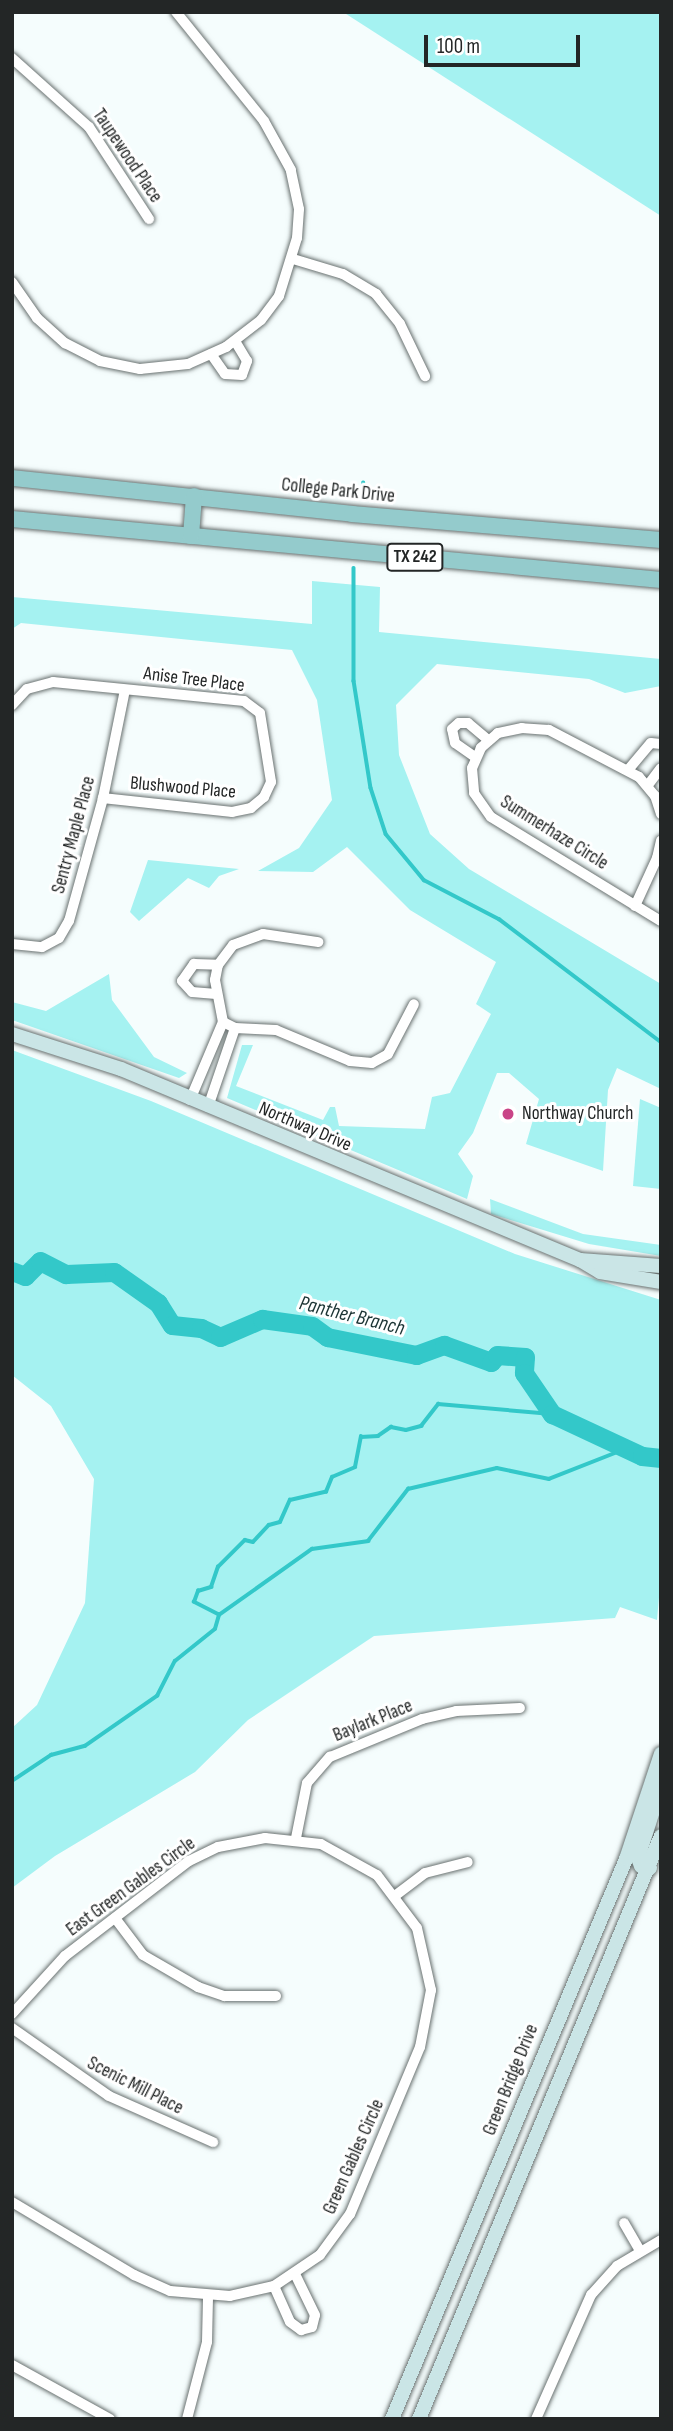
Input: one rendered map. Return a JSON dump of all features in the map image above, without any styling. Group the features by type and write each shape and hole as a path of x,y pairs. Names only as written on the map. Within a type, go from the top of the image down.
{"main road":[{"name":"College Park Drive","path":"12,478 661,540"},
{"path":"191,536 194,496"},
{"name":"TX 242","path":"12,519 661,580"},
{"name":"Northway Drive","path":"12,1034 121,1069 208,1108 580,1260 600,1272 661,1282"},
{"name":"Northway Drive","path":"580,1260 661,1266"},
{"name":"Green Bridge Drive","path":"391,2419 626,1859 661,1754"},
{"path":"655,1870 641,1866 638,1858 661,1786"},
{"path":"419,2419 655,1870 661,1836"}],"street":[{"path":"12,282 23,300 65,343 100,361 140,369 188,364 211,354 234,341 270,309 293,259 299,209 295,182 264,121 176,12"},
{"name":"Taupewood Place","path":"12,58 89,127 149,219"},
{"path":"293,259 343,274 376,294 400,324 425,376"},
{"path":"12,307 23,300"},
{"path":"211,354 225,374 242,375 247,361 234,341"},
{"name":"Anise Tree Place","path":"12,705 27,689 53,682 244,701 256,707 264,721 271,768 268,790 258,803"},
{"name":"Sentry Maple Place","path":"12,944 42,947 65,930 103,798 125,690"},
{"path":"488,740 468,723 459,723 452,729 454,743 475,757 488,740 508,730 549,730 628,770 648,785 661,814"},
{"path":"628,770 651,743 661,744"},
{"name":"Summerhaze Circle","path":"475,757 471,780 484,811 661,921"},
{"path":"648,785 661,768"},
{"name":"Blushwood Place","path":"103,798 232,812 258,803"},
{"path":"635,906 657,859 661,840"},
{"path":"190,1100 223,1022 216,994 218,965 233,945 253,936 318,942"},
{"path":"216,994 192,992 182,981 194,964 218,965"},
{"path":"223,1022 235,1028 275,1030 350,1061 372,1063 388,1054 414,1004"},
{"path":"208,1108 235,1028"},
{"name":"Baylark Place","path":"296,1838 307,1783 330,1757 422,1719 456,1711 520,1708"},
{"name":"Green Gables Circle","path":"12,2203 156,2286 208,2297 247,2294 274,2286 320,2255 351,2214 428,2021 431,1990 425,1952 396,1895 377,1875 346,1854 296,1838"},
{"name":"East Green Gables Circle","path":"12,2014 54,1966 189,1861 218,1847 252,1839 296,1838"},
{"path":"396,1895 425,1873 468,1862"},
{"path":"116,1918 143,1955 198,1987 224,1996 276,1996"},
{"name":"Scenic Mill Place","path":"12,2028 109,2096 213,2142"},
{"path":"624,2223 640,2251"},
{"path":"536,2419 591,2295 617,2266 661,2240"},
{"path":"274,2286 290,2322 301,2330 312,2327 315,2315 295,2274"},
{"path":"187,2419 205,2353 208,2297"},
{"path":"12,2365 110,2419"}],"shaded area":[{"path":"343,12 661,12 661,216"},
{"path":"312,581 380,587 379,632 661,659 661,686 625,693 589,679 437,664 396,705 399,755 430,834 469,869 661,984 661,1089 617,1068 608,1090 603,1171 526,1144 539,1099 509,1073 497,1073 473,1133 458,1154 473,1176 467,1199 227,1098 242,1045 253,1045 236,1086 323,1120 330,1107 335,1107 339,1126 425,1129 432,1097 450,1093 491,1014 476,1004 496,962 410,910 347,847 313,872 258,871 299,848 332,800 317,700 292,650 21,623 12,629 12,597 312,624"},
{"path":"148,860 239,869 219,876 209,888 188,878 139,921 130,912"},
{"path":"109,974 112,1000 154,1057 187,1073 179,1078 12,1020 12,1002 46,1011"},
{"path":"12,1050 151,1101 515,1254 661,1300 661,1575 657,1620 620,1607 615,1618 374,1636 248,1720 195,1772 55,1856 12,1888 12,1728 37,1705 85,1603 94,1479 51,1406 12,1375"},
{"path":"640,1099 661,1108 661,1189 633,1186"},
{"path":"490,1199 583,1234 661,1245 661,1256 589,1244 491,1214"}],"waterway":[{"path":"362,499 363,483"},
{"path":"354,568 354,681 371,788 386,834 424,880 499,919 661,1042"},
{"name":"Panther Branch","path":"12,1271 25,1276 40,1261 66,1274 114,1272 158,1303 172,1325 201,1328 220,1337 262,1319 312,1326 327,1337 416,1355 444,1345 491,1362 497,1355 525,1357 524,1373 552,1414 642,1456 661,1458"},
{"path":"12,1781 51,1755 85,1746 157,1696 175,1661 215,1629 219,1615 194,1602 198,1591 211,1587 218,1567 245,1540 253,1542 269,1525 280,1522 290,1500 326,1492 332,1477 355,1467 361,1437 378,1436 391,1427 406,1430 421,1426 438,1404 552,1414"},
{"path":"219,1615 312,1549 368,1541 408,1489 497,1468 549,1479 625,1449"}],"place":[{"name":"Northway Church","path":"508,1114"}]}
